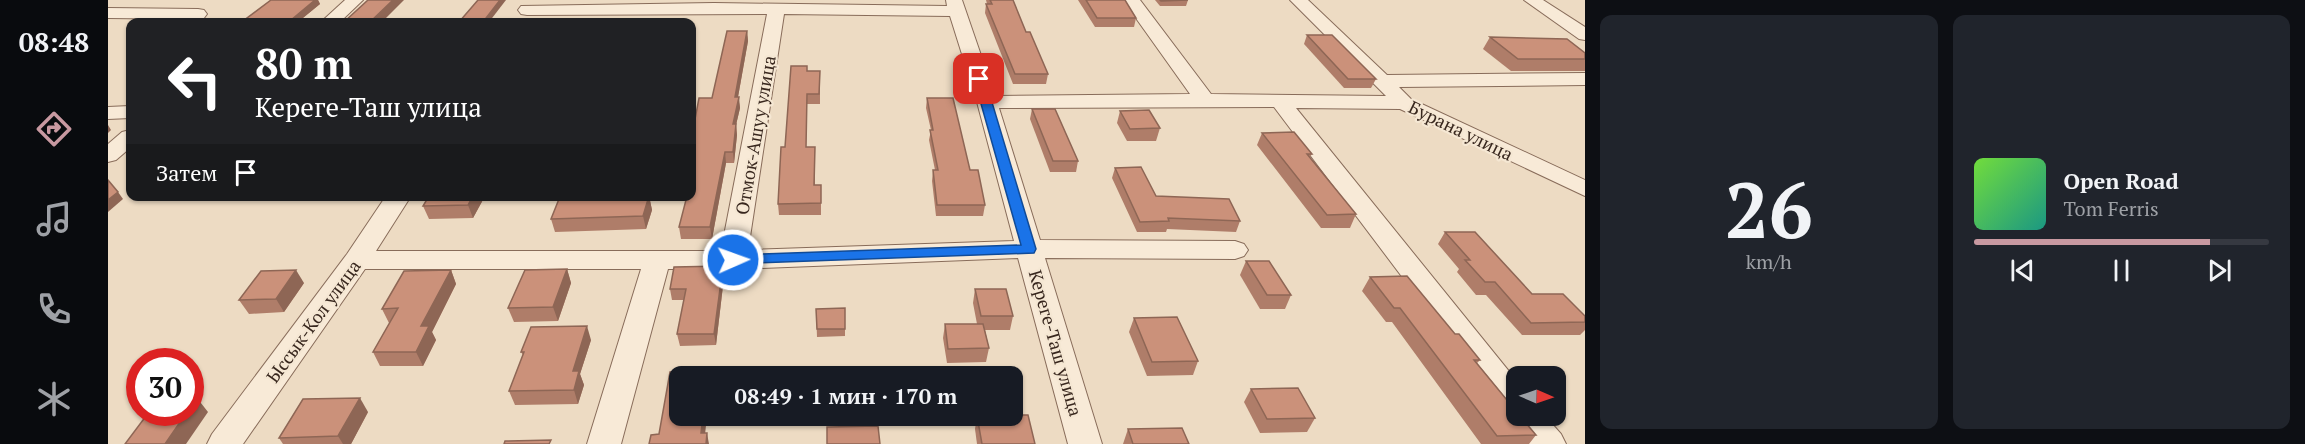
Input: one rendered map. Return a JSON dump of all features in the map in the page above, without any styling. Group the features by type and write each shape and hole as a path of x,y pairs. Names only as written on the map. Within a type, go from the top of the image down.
{"street":[{"path":"108,6 117,0"},
{"path":"335,18 355,0"},
{"path":"1131,0 1205,100"},
{"name":"Бурана улица","path":"1298,0 1404,103 1585,189"},
{"path":"1532,0 1585,35"},
{"path":"527,11 715,4 776,10 955,6"},
{"name":"Кереге-Таш улица","path":"955,6 987,102 1085,444"},
{"name":"Отмок-Ашуу улица","path":"733,260 776,10"},
{"path":"108,14 198,14"},
{"path":"1381,81 1585,79"},
{"path":"987,102 1205,100 1404,103"},
{"path":"1280,101 1506,390"},
{"path":"108,113 126,112"},
{"path":"108,155 126,140"},
{"name":"Ыссык-Кол улица","path":"224,444 357,260 396,201"},
{"path":"357,260 733,260 1029,249 1235,250"},
{"path":"604,444 657,260"},
{"path":"1534,426 1549,444"}],"building":[{"path":"271,0 315,0 293,18 247,18"},
{"path":"368,0 393,0 374,18 348,18"},
{"path":"478,0 500,0 486,18 462,18"},
{"path":"990,0 1013,0 1026,32 1030,32 1048,74 1015,74 986,4 992,4"},
{"path":"1086,0 1125,0 1136,18 1097,18"},
{"path":"727,31 747,31 735,97 739,97 733,124 736,124 733,152 725,152 710,227 679,227 686,201 696,201 696,114 699,98 712,98"},
{"path":"1307,35 1332,35 1376,79 1348,79"},
{"path":"1490,37 1567,39 1585,53 1585,59 1518,59"},
{"path":"791,66 807,66 807,71 820,71 819,94 807,94 806,147 815,147 814,185 821,185 821,203 778,204 781,147 785,147"},
{"path":"927,98 953,98 970,170 978,170 985,205 937,205 933,170 938,170 930,130 933,130"},
{"path":"1032,109 1055,109 1078,161 1053,161"},
{"path":"1149,110 1160,128 1130,129 1120,111"},
{"path":"1294,132 1312,154 1307,154 1356,214 1327,215 1262,133"},
{"path":"1141,167 1156,196 1229,199 1240,221 1168,218 1169,221 1140,222 1115,168"},
{"path":"108,180 118,192 108,200"},
{"path":"426,201 470,201 468,205 423,206"},
{"path":"558,201 648,201 643,216 551,219"},
{"path":"1445,232 1475,232 1532,294 1563,294 1585,316 1585,322 1531,323 1495,282 1485,282 1465,260 1470,260"},
{"path":"1246,261 1269,261 1291,295 1267,295"},
{"path":"723,266 714,334 677,334 686,289 670,289 674,267"},
{"path":"567,269 553,307 508,308 525,270"},
{"path":"296,270 276,299 239,300 261,271"},
{"path":"451,270 421,326 429,326 416,352 373,352 398,308 382,309 404,271"},
{"path":"1407,276 1455,334 1459,334 1480,360 1474,360 1506,399 1506,426 1528,426 1536,435 1497,436 1400,308 1394,308 1370,277"},
{"path":"975,289 1006,289 1013,316 981,316"},
{"path":"845,308 845,329 817,329 816,309"},
{"path":"1177,317 1198,361 1152,362 1134,318"},
{"path":"945,324 983,324 989,348 948,349"},
{"path":"587,326 573,371 579,371 574,390 509,391 531,327"},
{"path":"669,378 669,426 702,426 701,433 707,433 706,444 649,444 651,435 659,434"},
{"path":"1298,388 1315,418 1267,419 1251,389"},
{"path":"360,398 338,436 279,438 303,399"},
{"path":"1023,415 1028,415 1035,444 982,444 979,426 1023,426"},
{"path":"138,426 177,426 165,444 125,444"},
{"path":"878,426 880,444 827,444 827,427"},
{"path":"1182,428 1189,444 1133,444 1128,429"},
{"path":"551,440 549,444 504,444 505,441"}],"route":[{"path":"733,260 1029,249 979,79"}]}
